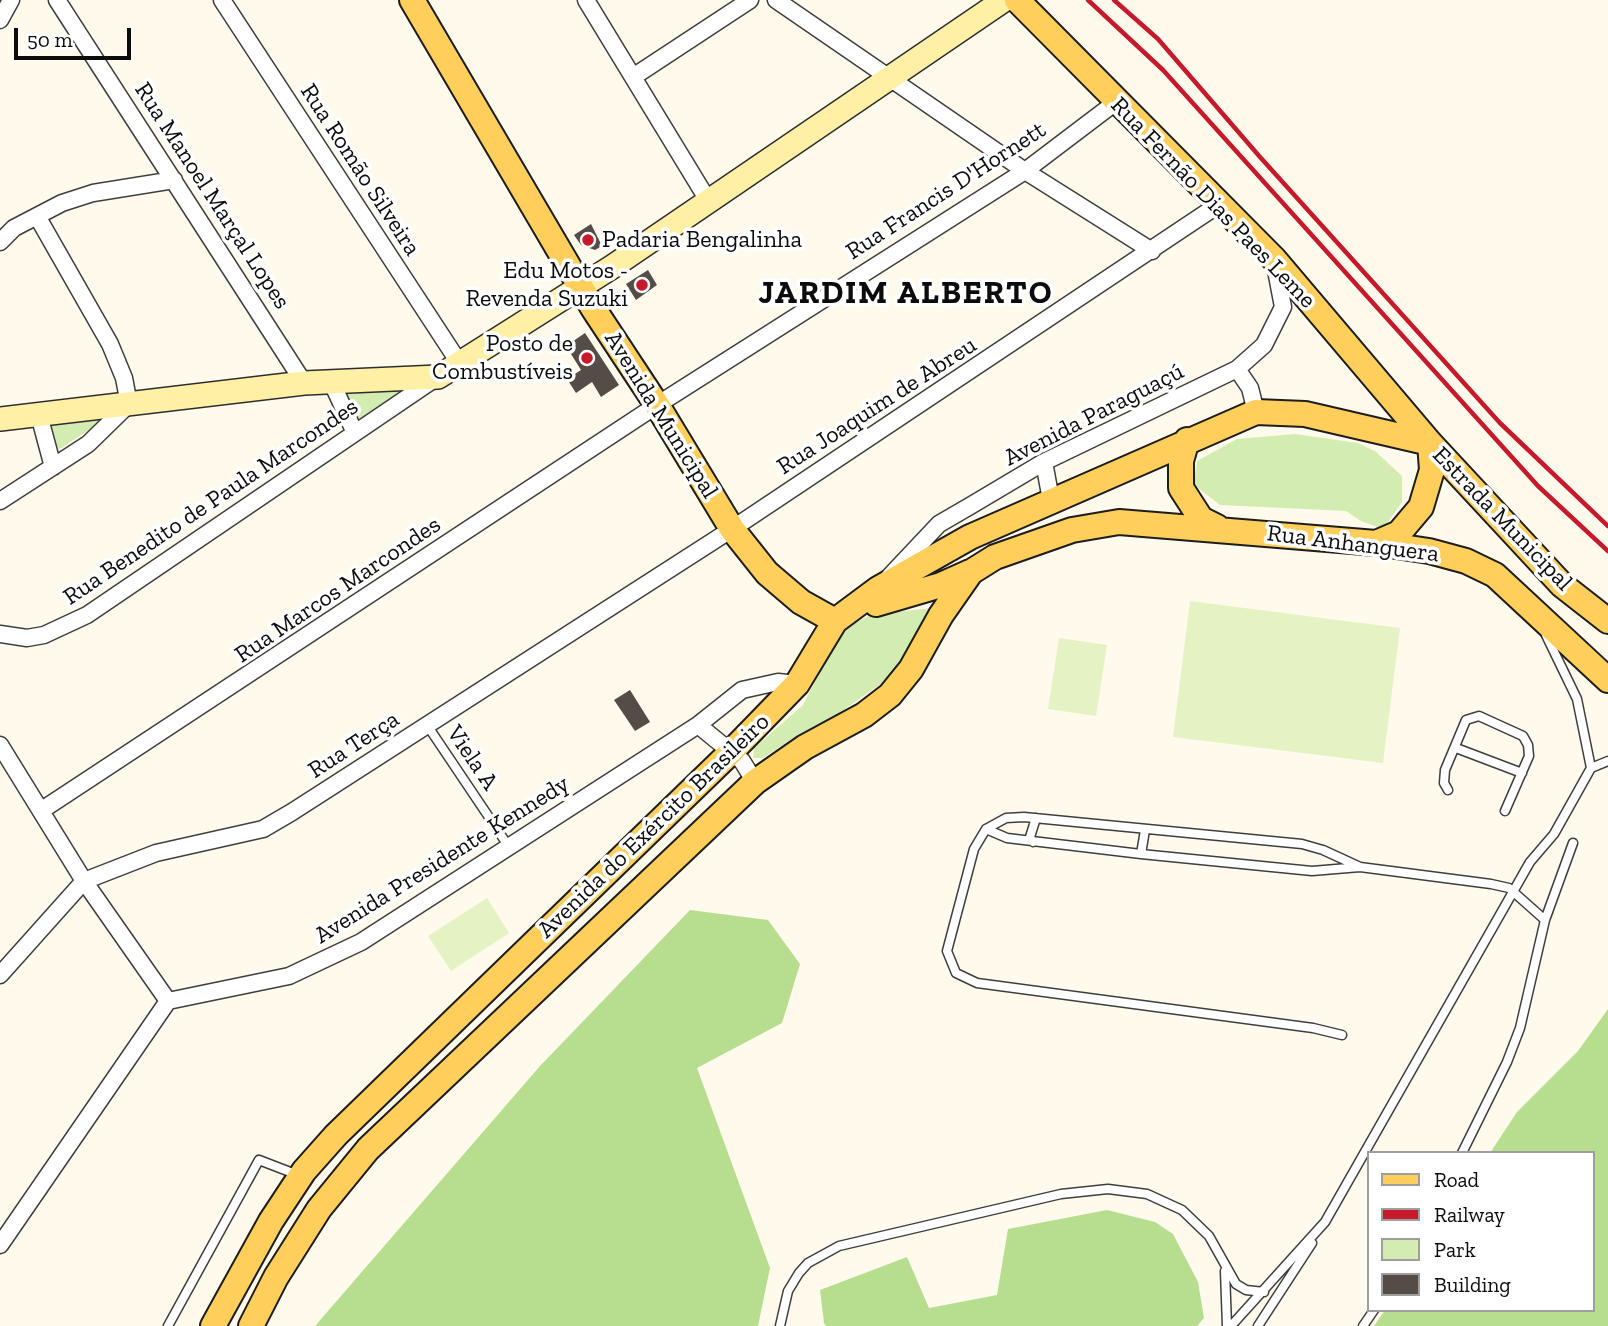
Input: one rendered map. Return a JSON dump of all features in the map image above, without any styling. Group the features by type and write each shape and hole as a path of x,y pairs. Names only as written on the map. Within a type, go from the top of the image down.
{"main road":[{"name":"Avenida Municipal","path":"412,0 580,285 732,529 767,573 802,602 835,621"},
{"path":"0,419 304,383 438,377 709,202 1004,0"},
{"name":"Rua Fernão Dias Paes Leme","path":"1017,0 1274,259 1430,443"},
{"name":"Estrada Municipal","path":"1187,440 1256,412 1305,414 1430,443 1562,585 1608,621"},
{"path":"1187,440 1181,461 1181,488 1201,519 1220,528"},
{"name":"Avenida do Exército Brasileiro","path":"213,1326 271,1221 300,1177 386,1083 730,753 797,684 835,621 878,589 970,537 1187,440"},
{"path":"1376,543 1399,533 1421,507 1432,470 1430,443"},
{"name":"Avenida do Exército Brasileiro","path":"251,1326 276,1277 319,1209 368,1149 755,782 805,747 864,715 890,695 911,669 941,615 971,572 1017,548 1096,525 1144,522 1220,528"},
{"name":"Rua Anhanguera","path":"1220,528 1376,543 1429,551 1480,567 1508,586 1537,617 1608,680"},
{"path":"835,621 889,598 941,584 971,572"}],"street":[{"path":"0,20 11,0"},
{"name":"Rua Manoel Marçal Lopes","path":"57,0 304,383"},
{"name":"Rua Romão Silveira","path":"222,0 460,364"},
{"path":"586,0 709,202"},
{"path":"633,77 750,0"},
{"path":"776,0 1025,171 1152,251"},
{"name":"Rua Francis D'Hornett","path":"657,405 1025,171 1116,102"},
{"path":"0,242 14,228 93,193 174,180"},
{"name":"Rua Joaquim de Abreu","path":"732,529 1221,203"},
{"path":"0,501 88,444 129,404 124,378 110,344 37,216"},
{"name":"Avenida Paraguaçú","path":"878,589 939,524 1044,462 1237,369 1264,345 1283,307 1274,259"},
{"path":"1237,369 1250,388 1256,412"},
{"name":"Rua Benedito de Paula Marcondes","path":"0,634 27,638 44,635 87,615 438,377"},
{"path":"331,381 355,433"},
{"name":"Rua Marcos Marcondes","path":"42,810 657,405"},
{"path":"39,415 53,467"},
{"path":"1044,462 1051,500"},
{"name":"Rua Terça","path":"0,975 84,881 156,853 263,829 732,529"},
{"name":"Avenida Presidente Kennedy","path":"168,1001 289,976 361,942 698,725 742,690 778,682 797,684"},
{"path":"698,725 742,761 755,782"},
{"path":"0,745 84,881 168,1001 1,1240"}],"lane":[{"path":"1258,1326 1325,1222 1530,862 1555,834 1591,768 1577,699 1537,617"},
{"path":"1448,790 1444,783 1445,770 1466,720 1479,716 1523,736 1528,745 1529,756 1505,811"},
{"name":"Viela A","path":"426,725 509,847"},
{"path":"1456,748 1521,773"},
{"path":"1591,768 1608,761"},
{"path":"1342,1035 1313,1028 977,983 965,978 951,965 947,951 971,860 986,829 1006,818 1036,818 1302,844 1323,850 1360,867"},
{"path":"1033,842 1031,832 1036,818"},
{"path":"986,829 1007,838 1141,854 1312,871 1360,867 1491,884 1509,888 1545,920"},
{"path":"1141,854 1146,830"},
{"path":"1463,1151 1507,1062 1520,1028 1545,920 1573,844"},
{"path":"168,1326 259,1160 300,1177"},
{"path":"780,1326 792,1283 808,1262 839,1246 1061,1194 1108,1189 1131,1190 1182,1210 1202,1229 1224,1269 1239,1287 1264,1292"},
{"path":"1229,1326 1264,1292 1325,1222"},
{"path":"1224,1269 1229,1326"}],"green space":[{"path":"406,385 406,392 361,418 353,418 344,399 348,390"},
{"path":"97,417 101,420 99,423 60,449 50,441 48,423"},
{"path":"1295,434 1358,443 1375,451 1402,476 1402,502 1383,529 1361,521 1346,511 1220,505 1194,485 1197,461 1237,439"},
{"path":"1190,601 1400,628 1383,763 1173,737"},
{"path":"931,608 923,633 885,681 839,713 799,734 763,758 753,758 754,748 803,705 836,641 847,627 871,615"},
{"path":"1059,638 1107,645 1096,716 1048,709"},
{"path":"487,898 509,933 451,971 428,936"},
{"path":"690,910 768,920 800,964 782,1023 697,1068 770,1268 758,1326 315,1326 540,1066"},
{"path":"1608,1009 1608,1326 1374,1326 1384,1312 1594,1312 1594,1151 1491,1151 1517,1112 1578,1051"},
{"path":"1107,1210 1155,1222 1173,1234 1198,1282 1204,1318 1197,1326 826,1326 824,1323 820,1290 907,1257 929,1308 997,1295 1008,1229"}],"building":[{"name":"Padaria Bengalinha","path":"591,224 602,246 595,250 581,245 574,235"},
{"name":"Edu Motos - Revenda Suzuki","path":"648,270 657,285 636,300 626,284"},
{"name":"Posto de Combustíveis","path":"585,333 619,385 601,397 592,382 576,393 567,379 581,370 566,346"},
{"path":"630,690 650,722 635,731 614,700"}],"railway":[{"path":"1088,0 1163,70 1538,486 1608,551"},
{"path":"1114,0 1158,39 1260,157 1500,423 1608,526"}],"place":[{"name":"Padaria Bengalinha","path":"588,240"},
{"name":"Edu Motos - Revenda Suzuki","path":"642,285"},
{"name":"Posto de Combustíveis","path":"587,358"}],"district":[{"name":"JARDIM ALBERTO","path":"906,294"}]}
